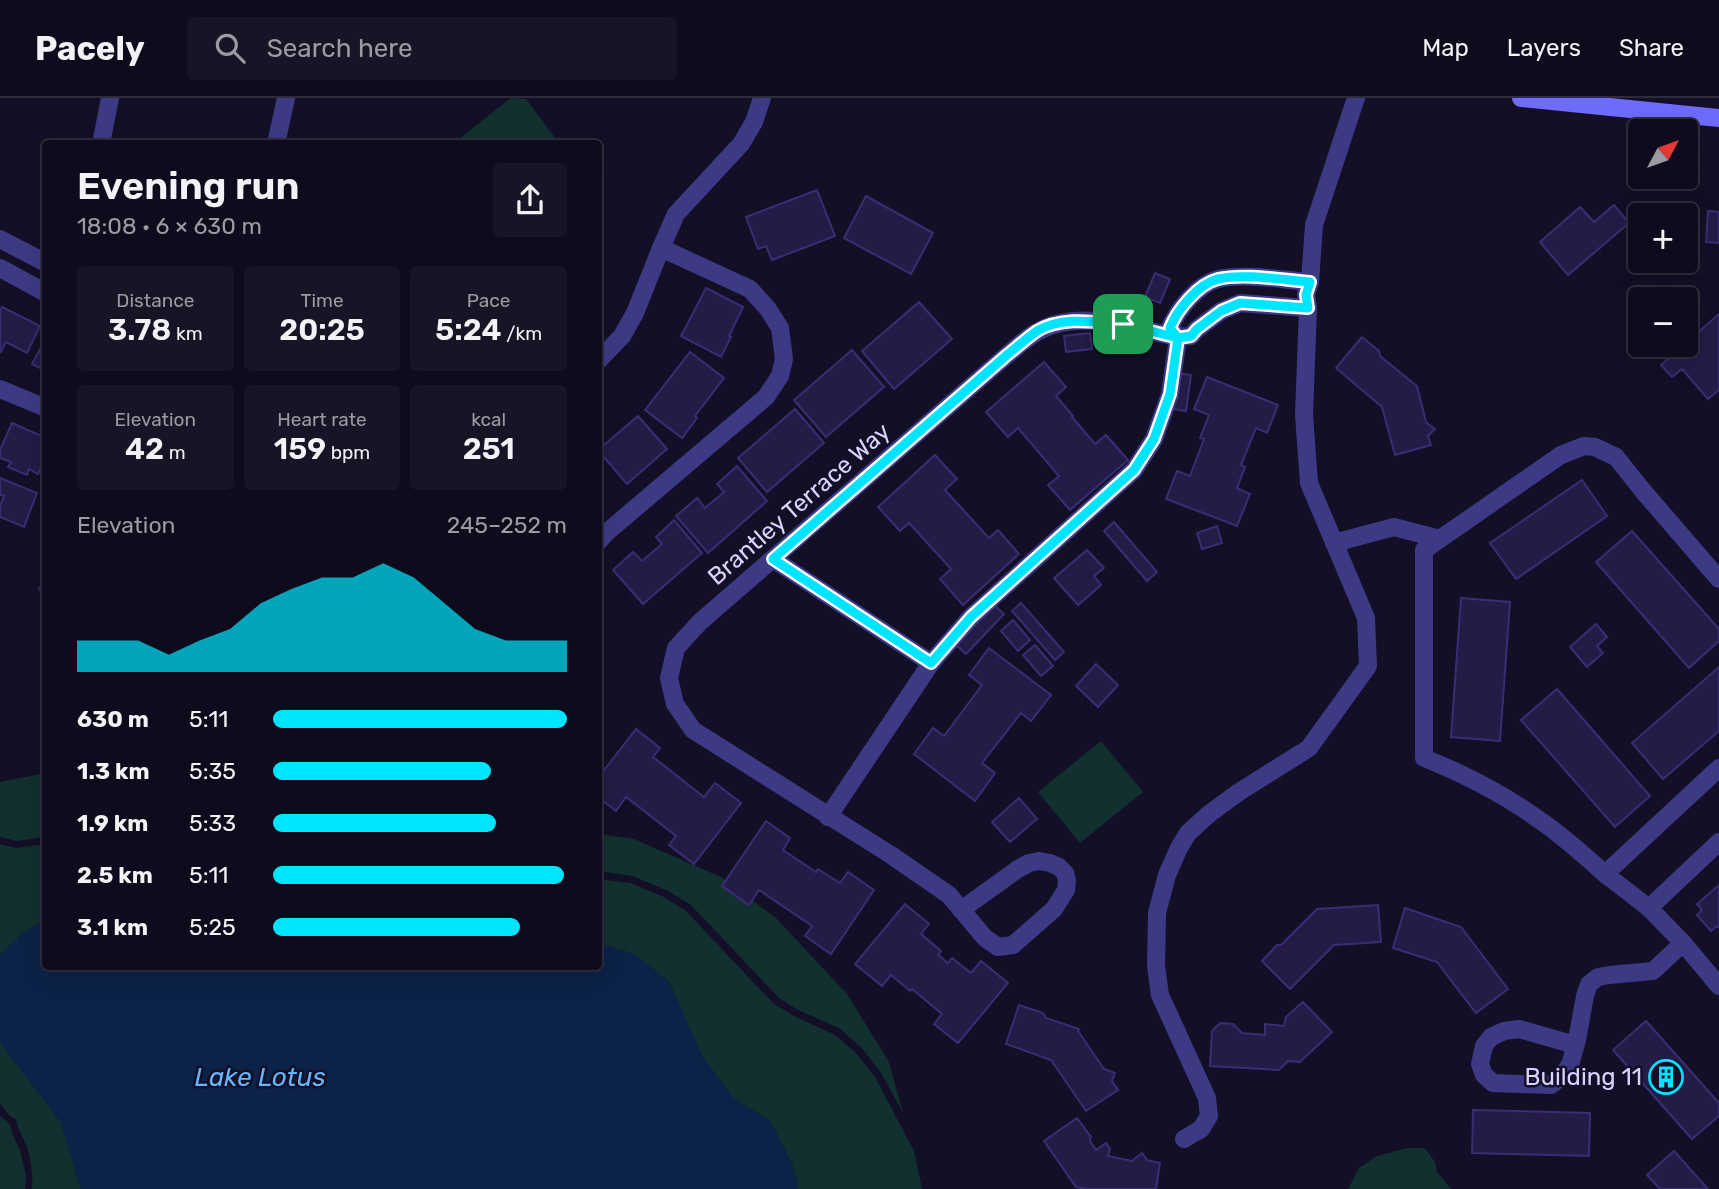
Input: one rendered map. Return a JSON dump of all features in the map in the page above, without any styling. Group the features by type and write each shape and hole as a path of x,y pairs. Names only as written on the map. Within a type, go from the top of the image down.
{"main road":[{"path":"1521,98 1719,118"}],"street":[{"path":"102,140 110,98"},
{"path":"277,140 286,98"},
{"path":"602,357 622,335 635,313 676,214 741,144 754,122 762,98"},
{"path":"1184,1139 1201,1129 1209,1116 1207,1098 1160,995 1156,966 1157,913 1167,875 1188,833 1209,814 1238,792 1310,748 1368,666 1366,618 1309,484 1304,415 1308,308 1306,295 1310,282 1314,225 1356,98"},
{"path":"0,239 42,261"},
{"path":"602,538 766,397 780,376 784,359 780,328 750,289 661,248"},
{"path":"0,268 42,291"},
{"path":"828,817 931,663 971,617 1134,470 1154,439 1170,394 1178,338 1170,328 1175,315 1197,291 1216,279 1244,277 1310,282"},
{"path":"1178,338 1191,336 1221,311 1240,303 1308,308"},
{"name":"Brantley Terrace Way","path":"961,909 1029,863 1050,863 1065,873 1066,891 1054,909 1013,945 998,947 985,938 948,895 891,855 693,730 675,704 672,691 670,678 676,648 700,622 1038,331 1084,320 1123,324 1178,338"},
{"path":"0,389 42,406"},
{"path":"1719,579 1616,457 1595,447 1584,446 1561,455 1424,550 1424,758 1479,782 1541,821 1649,908 1719,986"},
{"path":"1334,542 1394,527 1440,539"},
{"path":"773,559 931,663"},
{"path":"1605,874 1719,768"},
{"path":"1649,908 1719,842"},
{"path":"1576,1045 1519,1029 1504,1031 1491,1037 1484,1046 1480,1063 1484,1075 1493,1083 1551,1085 1570,1065 1576,1045 1589,984 1598,977 1653,971 1683,943"}],"green space":[{"path":"511,98 526,99 557,140 460,140"},
{"path":"1101,741 1143,792 1080,843 1038,792"},
{"path":"42,774 42,837 17,841 0,837 0,782"},
{"path":"602,834 634,839 723,878 776,918 847,994 889,1062 903,1113 881,1073 861,1047 839,1028 798,1010 779,998 691,905 666,890 632,876 602,871"},
{"path":"0,844 16,848 42,844 42,921 22,934 0,955"},
{"path":"602,880 630,883 662,896 685,910 774,1004 835,1035 856,1053 875,1077 914,1151 922,1189 798,1189 792,1164 770,1121 733,1098 702,1056 669,982 634,954 602,945"},
{"path":"0,1038 2,1045 61,1122 81,1189 32,1189 27,1147 16,1119 0,1104"},
{"path":"0,1116 10,1124 20,1151 26,1176 25,1189 0,1189"},
{"path":"1407,1148 1425,1148 1435,1162 1437,1172 1451,1189 1348,1189 1359,1168 1377,1156"}],"water":[{"name":"Lake Lotus","path":"42,921 42,970 602,970 602,945 634,954 669,982 702,1056 733,1098 770,1121 792,1164 798,1189 81,1189 61,1122 2,1045 0,1038 0,955 22,934"}],"building":[{"path":"817,190 835,236 772,260 766,246 758,249 746,217"},
{"path":"866,196 933,233 911,274 844,238"},
{"path":"1614,205 1628,224 1568,275 1540,242 1580,207 1594,222"},
{"path":"1708,211 1719,212 1719,243 1706,242"},
{"path":"1155,273 1170,279 1160,303 1145,297"},
{"path":"706,288 743,307 721,357 681,336"},
{"path":"919,302 952,339 894,389 862,351"},
{"path":"2,307 40,326 27,353 6,342 0,353"},
{"path":"1719,314 1719,390 1708,399 1682,369 1672,377 1661,365 1670,357 1698,357 1698,332"},
{"path":"1090,333 1092,349 1066,352 1064,336"},
{"path":"1362,337 1379,351 1380,356 1417,386 1426,422 1435,429 1428,436 1431,445 1395,455 1382,407 1336,368"},
{"path":"42,345 42,369 32,364"},
{"path":"852,350 884,387 826,437 794,400"},
{"path":"690,352 724,378 682,438 645,410"},
{"path":"1044,362 1066,387 1056,396 1095,444 1106,435 1128,460 1070,510 1048,485 1059,476 1018,428 1008,437 986,412"},
{"path":"1177,373 1191,375 1186,411 1172,409"},
{"path":"1207,377 1278,405 1267,433 1256,428 1241,465 1245,467 1237,488 1250,494 1237,526 1166,499 1177,471 1190,476 1204,439 1200,438 1209,415 1194,409"},
{"path":"795,409 824,443 767,492 738,458"},
{"path":"638,416 667,449 627,484 602,455 602,447"},
{"path":"12,423 42,436 42,466 38,474 29,469 27,475 8,467 11,462 0,458 0,450"},
{"path":"935,455 957,479 945,490 989,538 998,530 1019,554 963,605 940,579 951,569 909,523 900,531 878,507"},
{"path":"737,466 767,501 708,553 676,516 697,498 705,508 724,492 717,484"},
{"path":"0,478 37,493 24,527 0,517 4,496 0,495"},
{"path":"1582,480 1607,516 1516,579 1490,543"},
{"path":"674,520 702,553 643,604 613,570 633,552 642,561 662,544 656,537"},
{"path":"1114,522 1157,572 1147,581 1104,531"},
{"path":"1217,526 1222,543 1202,549 1197,533"},
{"path":"1632,531 1719,629 1719,641 1689,668 1596,562"},
{"path":"1087,550 1104,568 1094,576 1101,585 1078,605 1054,578"},
{"path":"1461,598 1510,602 1500,741 1451,737"},
{"path":"1021,603 1064,652 1055,660 1012,611"},
{"path":"994,605 1004,614 966,654 956,645"},
{"path":"1013,620 1030,640 1018,651 1001,631"},
{"path":"1596,624 1607,637 1597,646 1603,653 1587,667 1570,647"},
{"path":"1035,645 1053,666 1041,676 1023,655"},
{"path":"989,648 1051,695 1031,721 1021,713 982,763 995,773 975,801 914,754 933,728 944,736 982,685 969,675"},
{"path":"1096,664 1118,685 1098,707 1076,686"},
{"path":"1719,667 1719,731 1663,779 1632,743"},
{"path":"1557,689 1650,796 1615,827 1521,720"},
{"path":"636,729 660,748 653,757 704,797 715,783 741,803 694,864 669,845 676,836 626,797 616,811 602,800 602,773"},
{"path":"1019,798 1037,819 1010,842 992,822"},
{"path":"766,821 790,838 783,850 816,872 818,869 840,883 848,872 874,890 831,954 805,936 812,926 759,890 749,905 722,886"},
{"path":"1719,885 1719,928 1717,926 1711,931 1697,915 1702,910 1697,904"},
{"path":"905,904 929,924 921,934 941,951 938,955 948,963 952,958 971,973 981,961 1008,983 958,1043 934,1024 942,1014 912,989 910,991 891,975 882,986 855,964"},
{"path":"1378,905 1381,942 1334,945 1290,989 1262,961 1317,909"},
{"path":"1405,908 1461,927 1508,989 1476,1013 1437,962 1393,948"},
{"path":"1303,1002 1332,1032 1300,1062 1288,1061 1279,1070 1210,1066 1212,1031 1220,1023 1233,1024 1242,1033 1265,1035 1265,1024 1284,1026 1286,1017"},
{"path":"1019,1005 1079,1029 1104,1069 1115,1073 1112,1081 1118,1090 1086,1111 1051,1060 1006,1044"},
{"name":"Building 11","path":"1646,1021 1719,1103 1719,1116 1692,1139 1613,1050"},
{"path":"1473,1110 1590,1113 1589,1156 1472,1153"},
{"path":"1077,1118 1091,1137 1090,1141 1096,1150 1106,1143 1110,1149 1108,1156 1132,1161 1142,1153 1147,1160 1160,1163 1156,1189 1076,1187 1044,1141"},
{"path":"1674,1151 1708,1189 1660,1189 1647,1175"}],"place":[{"name":"Building 11","path":"1666,1077"}],"route":[{"path":"1123,324 1084,320 1038,331 773,559 931,663 971,617 1134,470 1154,439 1170,394 1178,338 1191,336 1221,311 1240,303 1308,308 1306,295 1310,282 1244,277 1216,279 1197,291 1175,315 1170,328 1178,338 1123,324"}]}
